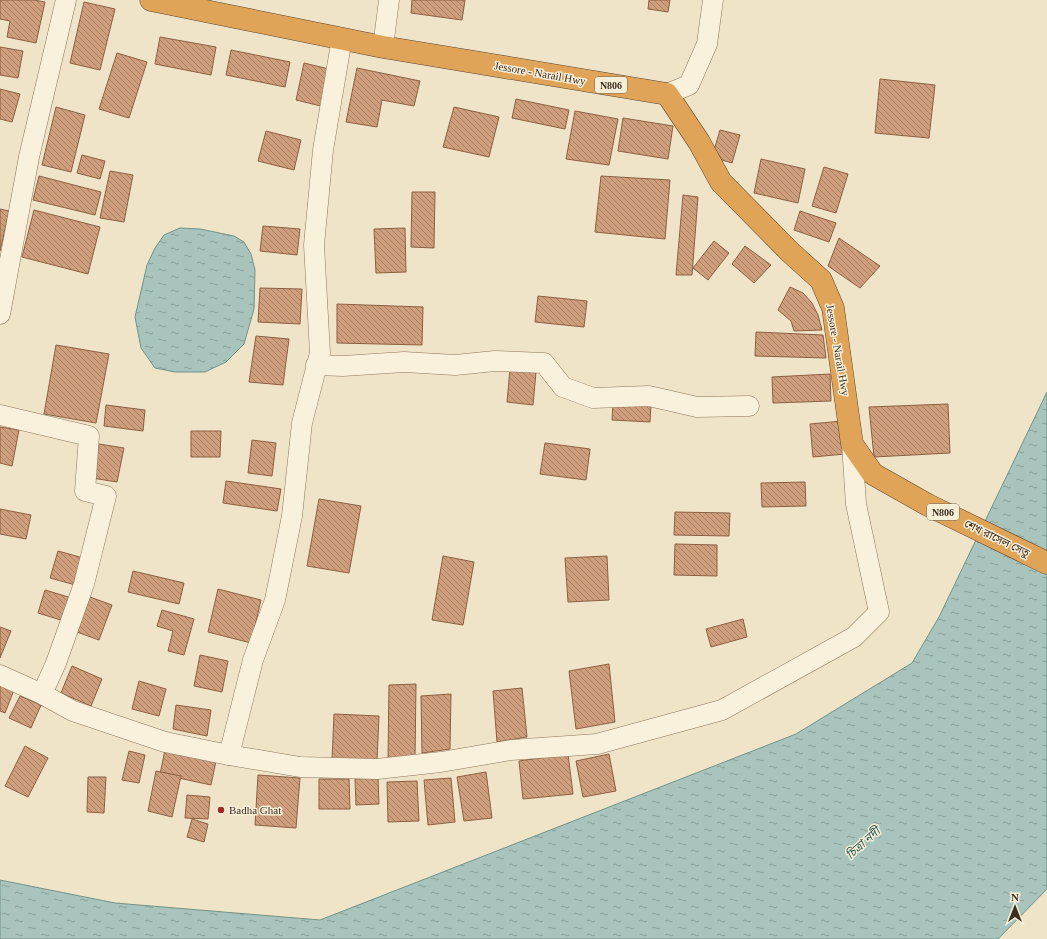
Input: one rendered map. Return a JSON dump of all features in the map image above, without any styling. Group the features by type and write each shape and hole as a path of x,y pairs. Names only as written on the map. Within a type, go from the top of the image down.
{"highway":[{"name":"Jessore - Narail Hwy","path":"152,0 383,47 667,94 699,142 720,182 790,252 821,280 833,308 852,444"},
{"name":"শেখ রাসেল সেতু","path":"852,444 873,474 928,505 1047,563"}],"street":[{"path":"0,314 29,157 66,0"},
{"path":"383,47 389,0"},
{"path":"667,94 689,85 707,44 713,0"},
{"path":"230,755 253,660 275,600 292,516 302,424 320,353 314,246 323,150 342,38"},
{"path":"316,365 343,366 404,362 455,365 495,361 544,363 563,387 593,398 649,396 697,407 749,406"},
{"path":"0,415 89,436 85,491 106,496 84,584 56,662 42,694"},
{"path":"0,675 42,694 73,711 165,742 300,767 377,769 441,762 511,750 597,744 722,710 854,637 879,612 856,504 852,444"}],"water":[{"path":"180,228 200,229 234,236 244,242 251,254 255,270 254,309 244,344 226,362 205,372 175,372 155,368 141,348 135,317 147,265 155,248 164,235"},
{"name":"চিত্রা নদী","path":"1047,392 1047,889 998,939 0,939 0,880 115,903 320,920 796,734 912,663 939,617"}],"building":[{"path":"0,0 34,0 45,2 36,43 7,37 10,21 0,19"},
{"path":"412,0 465,0 462,20 411,13"},
{"path":"649,0 670,0 668,12 648,9"},
{"path":"84,2 115,9 100,70 70,63"},
{"path":"160,37 216,47 211,75 155,64"},
{"path":"0,47 23,51 18,78 0,75"},
{"path":"231,50 290,62 285,87 226,75"},
{"path":"117,53 147,62 129,118 99,109"},
{"path":"304,63 329,69 321,106 296,100"},
{"path":"357,68 420,81 414,106 382,100 377,127 346,122"},
{"path":"880,79 935,85 929,138 875,133"},
{"path":"0,89 20,94 12,122 0,119"},
{"path":"516,99 569,110 565,129 512,118"},
{"path":"56,107 85,115 71,172 42,165"},
{"path":"454,107 499,117 489,157 443,147"},
{"path":"575,111 618,119 609,165 566,159"},
{"path":"623,118 673,126 668,159 618,151"},
{"path":"720,130 740,135 732,163 712,157"},
{"path":"266,131 301,140 294,170 258,161"},
{"path":"82,155 105,161 100,179 77,173"},
{"path":"761,159 805,169 798,203 754,193"},
{"path":"824,167 848,174 836,213 812,206"},
{"path":"110,171 133,175 124,222 100,218"},
{"path":"39,176 101,192 95,215 33,200"},
{"path":"601,176 670,180 665,239 595,232"},
{"path":"412,192 435,192 434,248 411,247"},
{"path":"683,195 698,197 692,275 676,275"},
{"path":"0,209 9,211 0,251"},
{"path":"34,210 100,227 88,274 22,257"},
{"path":"800,211 836,223 829,242 794,230"},
{"path":"263,226 300,229 297,255 260,251"},
{"path":"405,228 406,272 376,273 374,229"},
{"path":"839,238 880,266 860,288 828,266"},
{"path":"714,241 729,253 708,280 693,268"},
{"path":"745,246 771,265 754,283 732,264"},
{"path":"790,287 803,293 812,303 818,315 822,330 794,331 791,321 778,310"},
{"path":"260,288 302,289 300,324 258,322"},
{"path":"538,296 587,301 584,327 535,322"},
{"path":"337,304 423,307 422,345 337,343"},
{"path":"756,332 823,335 826,358 755,356"},
{"path":"256,336 289,339 283,385 249,382"},
{"path":"56,345 109,354 96,423 44,414"},
{"path":"510,369 536,372 533,405 507,402"},
{"path":"830,374 831,401 773,403 772,377"},
{"path":"613,402 651,404 650,422 612,420"},
{"path":"948,404 950,453 874,457 869,407"},
{"path":"106,405 145,410 143,431 104,426"},
{"path":"842,421 845,454 813,457 810,424"},
{"path":"0,427 19,430 12,466 0,463"},
{"path":"191,431 221,431 220,457 191,457"},
{"path":"252,440 276,443 272,476 248,473"},
{"path":"545,443 590,449 586,480 540,474"},
{"path":"99,444 124,448 117,482 92,478"},
{"path":"226,481 281,489 277,511 223,503"},
{"path":"805,482 806,506 762,507 761,483"},
{"path":"319,499 361,506 349,573 307,566"},
{"path":"0,509 31,515 26,539 0,534"},
{"path":"675,512 730,513 729,536 674,535"},
{"path":"675,544 717,545 717,576 674,575"},
{"path":"58,551 87,559 79,586 50,578"},
{"path":"443,556 474,562 463,625 432,620"},
{"path":"607,556 609,600 568,602 565,558"},
{"path":"133,571 184,583 179,604 128,592"},
{"path":"218,589 261,600 251,643 208,632"},
{"path":"45,590 75,599 67,622 38,613"},
{"path":"90,597 112,605 99,640 77,632"},
{"path":"162,610 194,619 184,655 168,651 173,631 157,626"},
{"path":"743,619 747,637 711,647 706,629"},
{"path":"0,627 11,631 0,658"},
{"path":"200,655 228,661 222,692 194,686"},
{"path":"609,664 615,722 576,729 569,671"},
{"path":"72,666 102,679 91,706 61,693"},
{"path":"139,681 166,689 159,716 132,709"},
{"path":"416,684 415,760 388,759 389,685"},
{"path":"0,685 14,690 5,713 0,711"},
{"path":"522,688 527,737 497,742 493,691"},
{"path":"451,694 450,749 422,753 421,696"},
{"path":"20,696 41,705 31,728 9,718"},
{"path":"176,705 211,710 207,736 173,729"},
{"path":"334,714 379,716 377,761 332,760"},
{"path":"25,746 48,758 28,797 5,786"},
{"path":"165,750 216,761 211,785 160,774"},
{"path":"129,751 145,755 139,783 122,780"},
{"path":"568,754 573,794 523,799 519,761"},
{"path":"609,754 616,791 583,797 576,761"},
{"path":"156,771 181,776 172,817 148,811"},
{"path":"486,772 492,818 464,821 457,777"},
{"path":"258,775 300,778 296,828 255,825"},
{"path":"88,777 106,777 104,813 87,812"},
{"path":"378,778 379,804 356,805 355,779"},
{"path":"451,778 455,822 428,825 424,780"},
{"path":"319,779 349,779 350,809 319,809"},
{"path":"417,781 419,821 388,822 387,782"},
{"path":"187,795 210,797 208,819 185,818"},
{"path":"192,819 208,824 204,842 187,837"}],"place":[{"name":"Badha Ghat","path":"221,810"}]}
